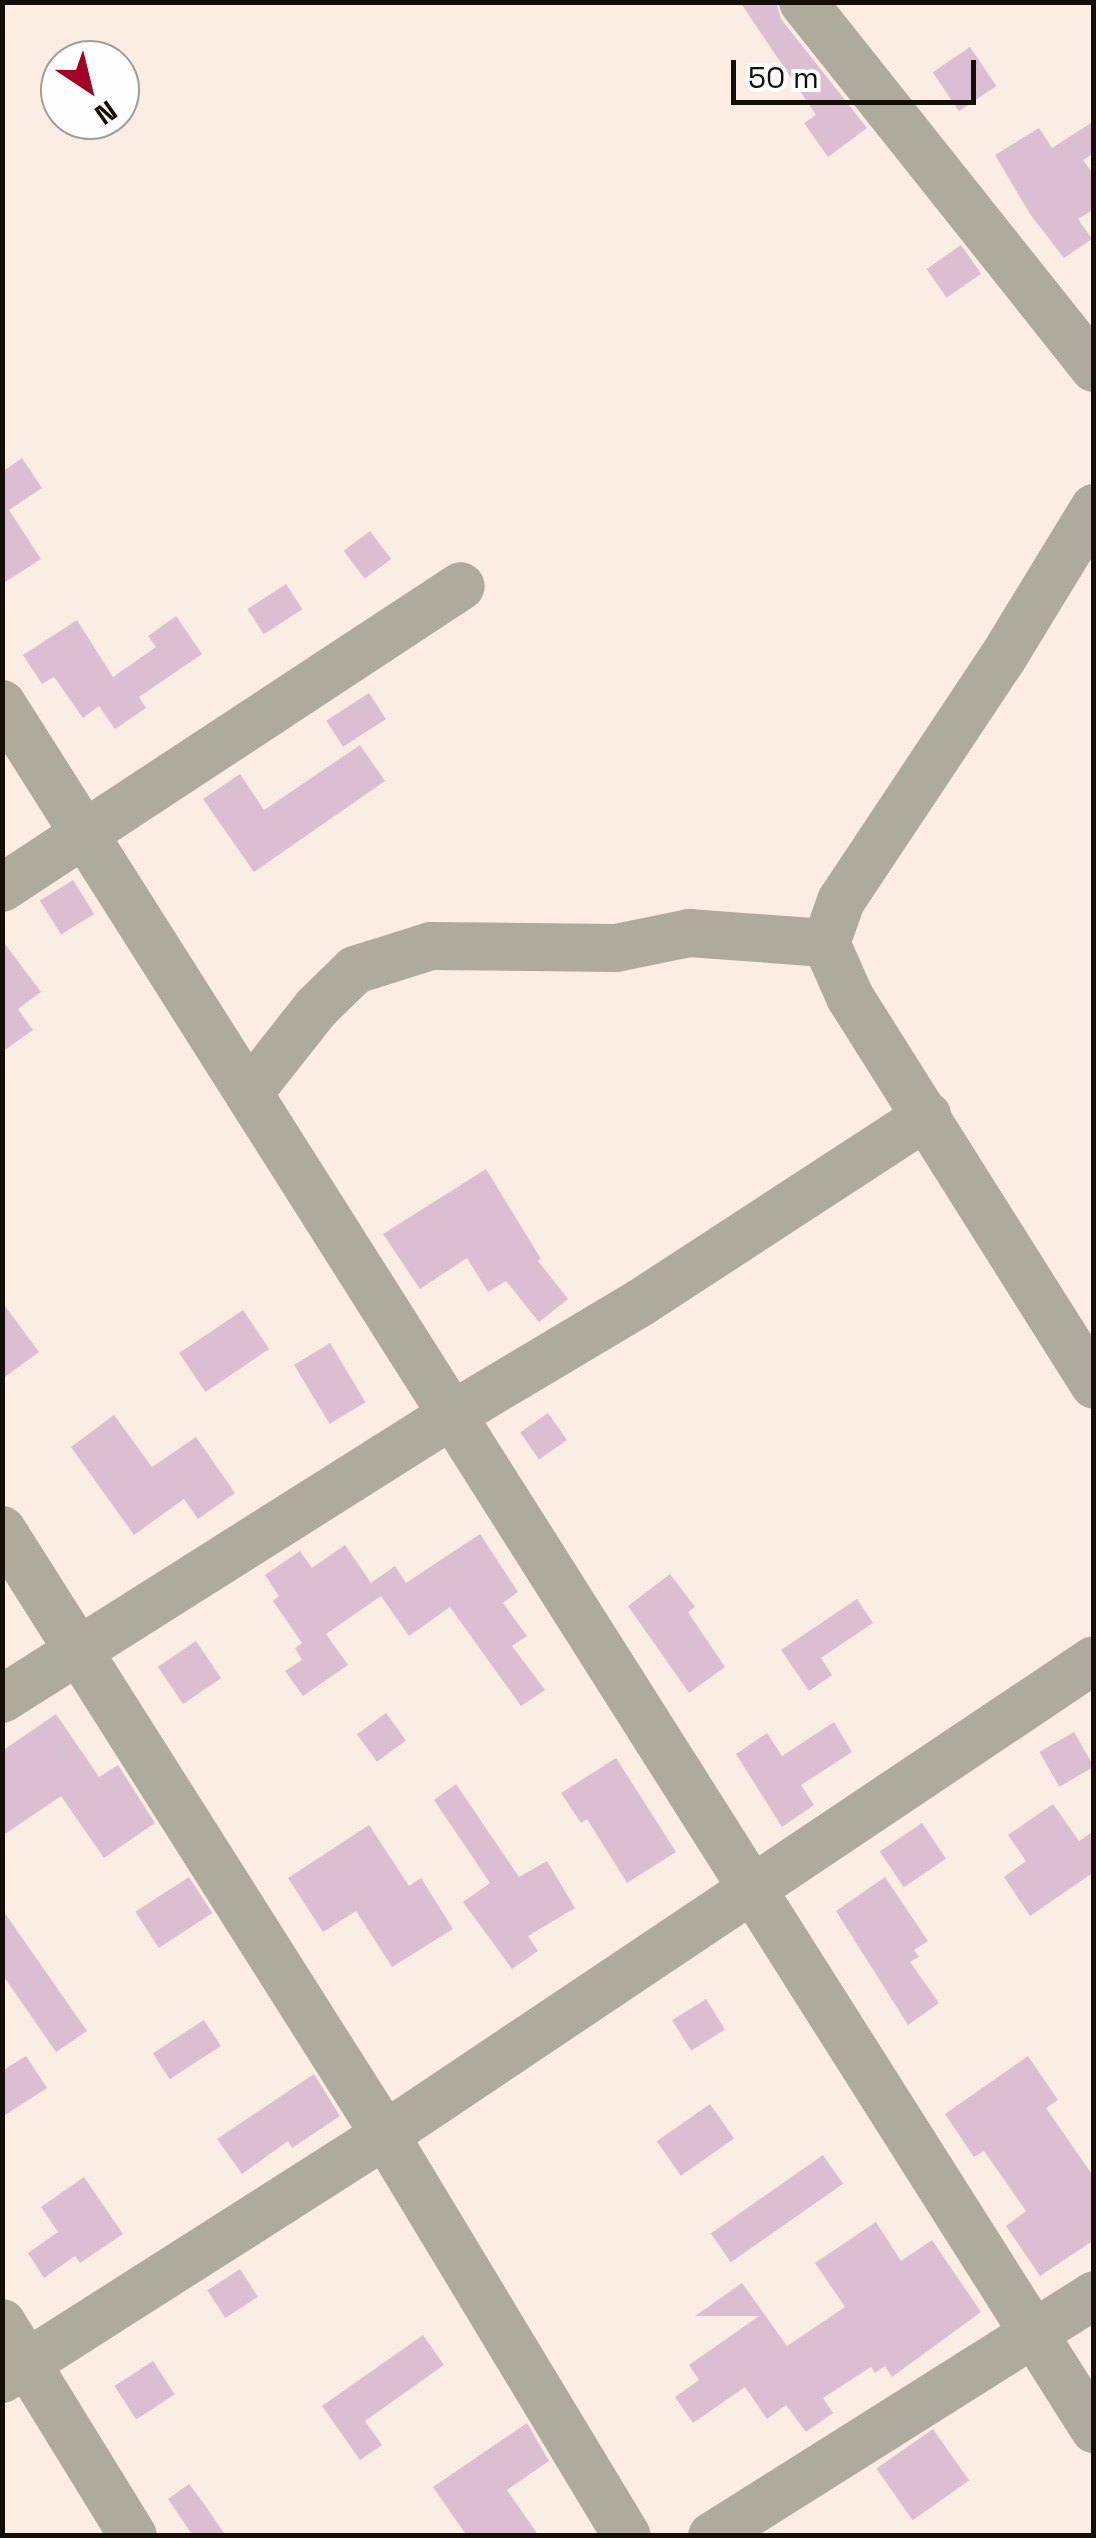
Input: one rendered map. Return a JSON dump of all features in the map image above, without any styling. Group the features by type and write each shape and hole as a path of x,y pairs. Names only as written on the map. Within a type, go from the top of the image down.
{"street":[{"path":"803,2 1094,368"},
{"path":"1094,508 1002,659 840,901 826,943 850,997 1094,1385"},
{"path":"2,888 461,586"},
{"path":"2,704 1094,2429"},
{"path":"249,1093 316,1007 355,970 431,946 616,948 689,934 826,943"},
{"path":"2,1699 452,1415 640,1303 928,1116"},
{"path":"2,1530 384,2136 628,2536"},
{"path":"15,2371 384,2136 1094,1660"},
{"path":"712,2536 1094,2295"},
{"path":"2,2323 15,2371 133,2536"}],"building":[{"path":"740,2 776,2 781,19 867,128 828,157 804,123 816,115"},
{"path":"970,47 996,86 959,111 933,72"},
{"path":"1094,121 1094,153 1083,160 1094,175 1094,209 1078,219 1092,239 1064,258 1030,214 995,155 1039,128 1052,148"},
{"path":"961,245 981,274 947,298 927,269"},
{"path":"22,458 42,488 9,510 41,559 2,584 2,472"},
{"path":"370,531 391,559 365,579 344,551"},
{"path":"286,584 302,609 264,634 247,609"},
{"path":"176,616 202,654 139,697 146,708 115,729 99,706 83,718 54,677 42,684 23,655 77,620 113,677 156,647 148,636"},
{"path":"369,693 386,719 343,747 326,721"},
{"path":"360,745 385,781 254,872 203,799 240,774 264,810"},
{"path":"73,880 94,914 61,935 40,901"},
{"path":"2,940 41,992 18,1009 33,1030 2,1052"},
{"path":"486,1169 541,1259 538,1261 568,1299 539,1322 506,1281 488,1292 467,1258 420,1289 383,1234"},
{"path":"2,1302 39,1352 2,1379"},
{"path":"243,1310 269,1349 205,1392 179,1353"},
{"path":"330,1343 366,1402 330,1424 294,1365"},
{"path":"548,1413 567,1440 539,1460 520,1433"},
{"path":"114,1415 152,1467 196,1437 235,1493 198,1519 184,1499 134,1535 71,1447"},
{"path":"480,1534 518,1592 503,1603 527,1636 512,1646 545,1690 521,1706 450,1607 409,1636 381,1596 326,1634 348,1665 303,1696 285,1671 302,1660 295,1648 302,1643 273,1601 279,1596 265,1575 300,1551 312,1568 345,1545 371,1583 395,1566 406,1583"},
{"path":"670,1574 695,1607 688,1612 725,1667 689,1693 628,1606"},
{"path":"857,1599 873,1623 821,1658 832,1675 809,1691 781,1650"},
{"path":"196,1641 221,1678 183,1704 158,1667"},
{"path":"386,1713 406,1741 377,1762 357,1734"},
{"path":"56,1714 99,1777 118,1765 155,1823 104,1858 61,1796 2,1836 2,1751"},
{"path":"834,1722 852,1752 801,1785 814,1805 782,1827 736,1754 767,1733 782,1756"},
{"path":"1074,1732 1094,1767 1059,1787 1039,1752"},
{"path":"616,1758 676,1852 627,1883 587,1819 581,1823 561,1793"},
{"path":"456,1784 519,1877 547,1861 575,1908 528,1936 538,1951 512,1969 463,1902 490,1883 434,1800"},
{"path":"1053,1804 1079,1841 1094,1831 1094,1872 1030,1916 1004,1877 1026,1861 1008,1835"},
{"path":"922,1823 946,1859 904,1887 880,1852"},
{"path":"369,1825 409,1886 421,1878 453,1929 392,1967 356,1911 323,1932 288,1878"},
{"path":"189,1877 212,1913 159,1948 135,1912"},
{"path":"885,1877 928,1941 914,1950 919,1957 910,1962 939,2003 908,2025 836,1911"},
{"path":"2,1909 87,2031 56,2052 2,1974"},
{"path":"706,1999 725,2030 691,2051 672,2020"},
{"path":"204,2020 221,2046 170,2079 153,2053"},
{"path":"26,2056 47,2088 2,2117 2,2071"},
{"path":"1028,2056 1058,2100 1046,2108 1094,2177 1094,2240 1040,2276 1006,2226 1026,2211 984,2151 974,2157 945,2114"},
{"path":"314,2074 340,2116 292,2148 288,2141 242,2174 217,2139"},
{"path":"710,2104 734,2138 681,2176 657,2141"},
{"path":"823,2155 843,2184 731,2262 711,2234"},
{"path":"84,2177 123,2234 80,2263 75,2256 44,2278 28,2253 58,2232 41,2207"},
{"path":"876,2222 901,2261 932,2240 981,2312 892,2377 885,2366 875,2373 871,2367 823,2398 833,2413 806,2432 786,2405 767,2419 745,2387 693,2423 675,2397 699,2380 689,2365 759,2316 695,2316 742,2283 787,2346 845,2307 815,2263"},
{"path":"240,2269 258,2297 225,2318 207,2290"},
{"path":"423,2335 444,2365 365,2421 382,2445 360,2460 322,2406"},
{"path":"153,2361 175,2395 136,2420 114,2386"},
{"path":"527,2423 549,2461 507,2490 539,2536 467,2536 433,2487"},
{"path":"933,2429 969,2481 913,2520 876,2469"},
{"path":"189,2484 226,2536 193,2536 168,2499"}]}
